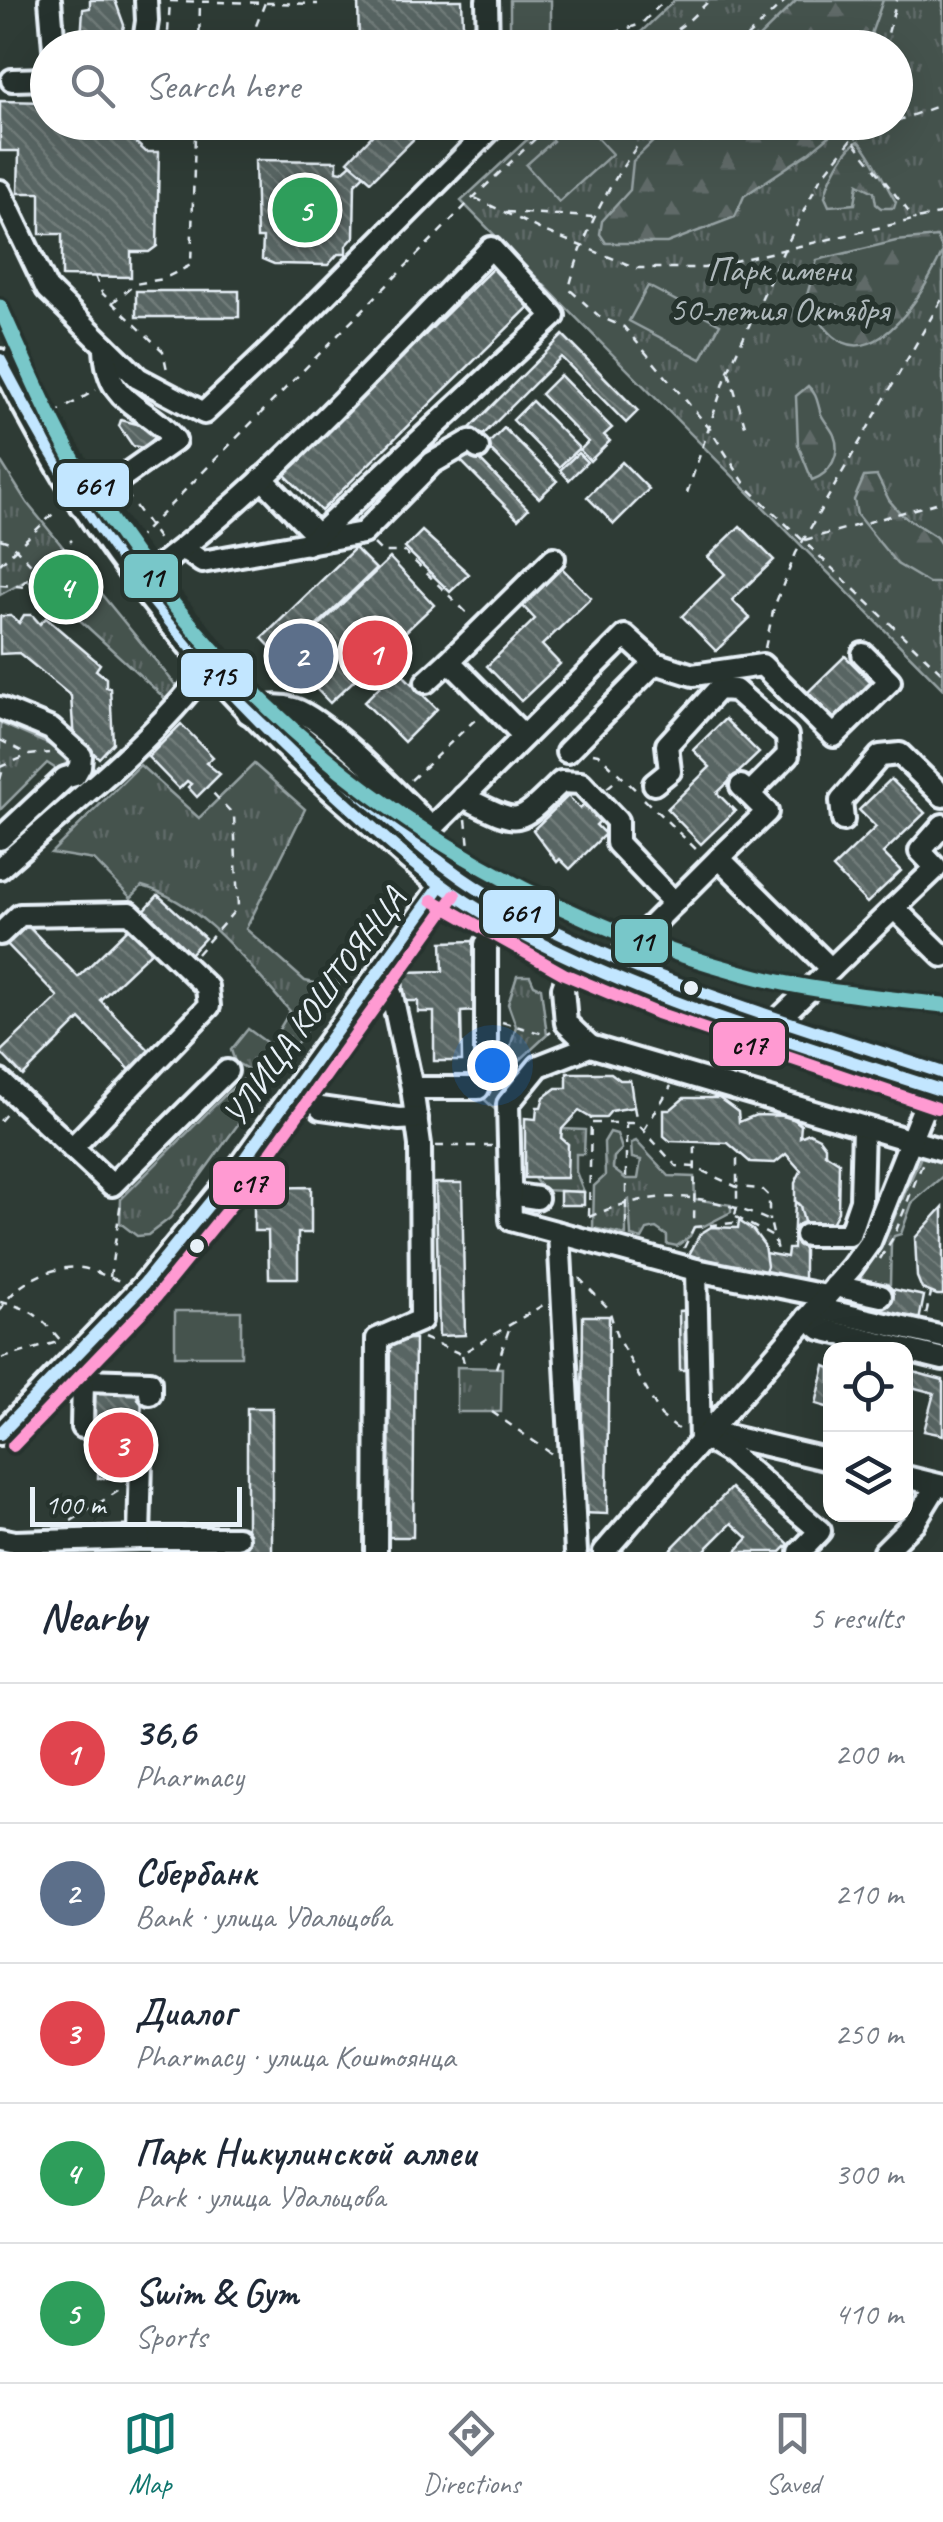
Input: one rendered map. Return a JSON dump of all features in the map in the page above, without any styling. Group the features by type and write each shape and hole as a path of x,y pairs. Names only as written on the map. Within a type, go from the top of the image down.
{"street":[{"path":"50,0 52,30"},
{"path":"146,0 147,30"},
{"path":"487,0 488,30"},
{"path":"12,80 30,80"},
{"path":"81,506 175,440 481,140"},
{"path":"0,192 48,289 138,378 204,413"},
{"path":"135,584 178,553 262,478 491,248 554,316 312,540"},
{"path":"105,346 106,370 126,403 162,425 175,440"},
{"path":"0,360 81,506 135,584 206,670 248,713 441,885 604,973 764,1033 938,1089 911,1141 870,1242 604,1552"},
{"path":"178,553 202,562 362,533 432,463 470,440 478,448"},
{"path":"262,478 312,540"},
{"path":"426,682 554,558"},
{"path":"405,855 625,636 655,663 693,675 762,664 834,736 890,681 863,654"},
{"path":"449,662 524,736"},
{"path":"566,752 655,663"},
{"path":"0,868 132,748 190,692 206,670"},
{"path":"604,973 766,812 745,790 788,755 788,736 735,690 718,689 667,745 670,771 654,784"},
{"path":"248,713 271,705 297,710 331,733 433,829"},
{"path":"0,708 52,729 81,756 75,775 65,778 0,840"},
{"path":"843,820 841,801 880,756 900,754 943,796"},
{"path":"463,797 509,819 526,816 561,782 581,783 618,820 617,844 674,902"},
{"path":"764,1033 936,868 920,851 943,825"},
{"path":"716,862 832,970"},
{"name":"УЛИЦА КОШТОЯНЦА","path":"0,1434 143,1285 236,1172 441,885"},
{"path":"894,908 943,956"},
{"path":"0,934 20,915 130,913 207,987 208,1006 72,1148"},
{"path":"412,1088 478,1088 486,1064 486,944"},
{"path":"573,959 563,988 566,1022 590,1046 943,1150"},
{"path":"373,982 392,995 412,1088 420,1145 421,1320 377,1340 376,1552"},
{"path":"590,1046 539,1066 508,1104 511,1220 693,1259 943,1337"},
{"path":"0,1081 112,1185 227,1070"},
{"path":"321,1108 398,1120 416,1118"},
{"path":"806,1236 849,1235 861,1200 863,1127"},
{"path":"510,1194 537,1198"},
{"path":"558,1233 576,1552"},
{"path":"693,1259 703,1439"},
{"path":"821,1302 881,1296"},
{"path":"821,1302 821,1329 943,1359"},
{"path":"71,1360 83,1380 82,1427"},
{"path":"83,1380 150,1382 150,1394"},
{"path":"703,1439 823,1459"},
{"path":"703,1439 728,1452 820,1531 800,1552"},
{"path":"139,1538 140,1469"},
{"path":"884,1552 915,1522 940,1486 913,1480"},
{"path":"10,1544 139,1538 169,1545 238,1538"}],"path":[{"path":"168,30 170,0 318,4"},
{"path":"623,30 641,24 665,0"},
{"path":"676,30 710,0"},
{"path":"889,30 897,0"},
{"path":"199,30 200,1"},
{"path":"254,30 266,1"},
{"path":"753,30 783,1"},
{"path":"913,115 943,104"},
{"path":"112,303 136,284 163,279 191,265 195,140"},
{"path":"135,541 535,140"},
{"path":"641,140 580,246 568,289 600,317 624,327 710,429 747,487 943,674"},
{"path":"687,493 728,371 783,252 820,179 850,140"},
{"path":"854,140 916,221"},
{"path":"474,197 636,268 704,268 943,213"},
{"path":"504,212 596,217"},
{"path":"95,276 102,293 163,352 172,396"},
{"path":"762,664 774,607 804,540 943,297"},
{"path":"728,371 746,429"},
{"path":"54,414 112,381"},
{"path":"117,480 150,526 178,553"},
{"path":"804,540 943,501"},
{"path":"0,564 54,513"},
{"path":"362,533 382,552 405,552 483,628"},
{"path":"0,539 37,570"},
{"path":"21,586 72,540"},
{"path":"0,585 71,590 96,572"},
{"path":"406,784 492,703"},
{"path":"0,740 29,755"},
{"path":"0,780 1,767 29,755 50,753 63,741"},
{"path":"566,752 598,754 716,862"},
{"path":"606,789 621,776"},
{"path":"185,966 238,907 234,814 207,787"},
{"path":"463,797 473,884"},
{"path":"486,1018 548,1035 566,1022"},
{"path":"644,1130 680,1073"},
{"path":"634,1107 637,1123 676,1166 694,1167 737,1187 762,1190 769,1196 778,1255"},
{"path":"588,1228 591,1120 637,1123"},
{"path":"626,1123 626,1235 631,1236"},
{"path":"684,1248 694,1227 694,1142"},
{"path":"420,1145 509,1147"},
{"path":"694,1227 733,1223 738,1207 737,1150"},
{"path":"110,1278 121,1198 112,1185"},
{"path":"589,1217 626,1201 660,1196 738,1207 770,1221"},
{"path":"735,1216 773,1237"},
{"path":"677,1246 693,1259"},
{"path":"560,1259 609,1308 617,1337 661,1416 703,1439"},
{"path":"0,1311 2,1302 22,1284 54,1272 81,1268 125,1282"},
{"path":"925,1317 931,1293"},
{"path":"461,1354 562,1294"},
{"path":"0,1360 61,1341 40,1316 2,1302"},
{"path":"496,1368 511,1324"},
{"path":"432,1342 461,1354"},
{"path":"461,1354 465,1367"},
{"path":"492,1412 571,1467"},
{"path":"73,1520 140,1469"}],"green space":[{"path":"510,0 551,0 551,30 510,30"},
{"name":"Парк имени 50-летия Октября","path":"675,0 943,0 943,689 461,201 527,140 913,140 913,30 643,30"},
{"path":"797,0 883,0 872,30 766,30"},
{"path":"599,140 612,154 559,202 526,165 553,141"},
{"path":"654,140 824,140 744,196 735,217 667,243 606,243 600,234 602,221 630,190 633,161"},
{"path":"859,141 896,202 894,208 881,208 874,192 858,184 855,204 829,206 825,197 833,174 848,150"},
{"path":"937,237 943,251 931,275 900,321 881,337 862,345 843,342 825,327 807,295 817,260 896,241"},
{"path":"648,286 720,324 701,359 629,321"},
{"path":"808,386 836,442 829,468 812,480 798,445 796,396"},
{"path":"0,460 27,503 182,693 171,704 82,622 27,580 0,595"},
{"path":"877,476 902,515 936,537 943,547 943,583 929,583 897,564 857,515 854,500 864,477"},
{"path":"0,723 75,756 73,767 61,772 47,763 0,810"},
{"path":"254,764 305,809 246,929 305,981 324,985 331,976 339,985 170,1218 148,1235 137,1236 120,1223 121,1199 253,1072 235,1062 231,1050 248,1029 270,1045 290,1011 223,938 185,906 142,886 131,898 94,860 51,853 140,765 199,818"},
{"path":"517,976 530,976 534,985 541,988 547,1035 504,1075 511,1084 500,1114 485,1100 492,1069 505,1067 516,1026 508,1004"},
{"path":"562,1129 585,1130 584,1154 576,1154 576,1172 584,1192 543,1190 534,1178 566,1178 568,1144 561,1138"},
{"path":"610,1132 617,1134 622,1149 614,1157 613,1169 626,1179 638,1179 641,1160 632,1158 631,1143 636,1141 669,1176 694,1177 695,1199 731,1205 731,1212 702,1227 694,1227 690,1236 677,1246 667,1244 667,1236 656,1228 647,1230 642,1239 631,1236 629,1200 626,1235 593,1228 594,1186 605,1176 604,1142"},
{"path":"926,1145 943,1150 943,1176 912,1203 901,1234 894,1236 890,1284 858,1283 859,1271 884,1241"},
{"path":"175,1311 241,1311 241,1356 175,1356"},
{"path":"457,1367 502,1368 501,1412 457,1412"}],"building":[{"path":"90,0 115,0 123,30 82,30 83,9 90,8"},
{"path":"358,0 462,0 463,26 473,25 473,30 359,30"},
{"path":"0,101 30,102 30,140 133,140 146,152 159,152 157,246 149,252 131,252 131,277 62,276 62,234 40,234 40,193 18,193 19,151 0,151"},
{"path":"368,140 413,140 371,181 348,161"},
{"path":"255,160 337,161 337,171 342,172 351,164 364,175 355,184 354,237 346,246 346,254 338,254 328,265 274,264 262,259 263,238 257,238"},
{"path":"500,261 537,299 321,511 284,474"},
{"path":"136,291 239,291 239,317 136,317"},
{"path":"563,335 638,411 626,423 561,357 479,439 469,429"},
{"path":"560,375 612,428 604,435 610,441 590,461 580,450 588,442 541,394"},
{"path":"532,401 579,448 559,467 513,420"},
{"path":"121,420 153,428 155,438 143,448 133,446 119,426"},
{"path":"504,428 557,481 539,498 486,446"},
{"path":"469,449 528,509 518,519 459,459"},
{"path":"578,453 587,462 569,480 560,470"},
{"path":"622,462 649,489 614,524 587,497"},
{"path":"740,526 774,560 732,600 750,618 716,651 682,616 725,574 708,557"},
{"path":"422,531 469,574 450,592 405,548"},
{"path":"355,548 376,569 282,659 262,638"},
{"path":"390,558 434,605 330,703 286,657"},
{"path":"558,564 591,598 542,645 560,664 521,701 487,666 535,619 519,602"},
{"path":"24,615 32,615 40,624 46,618 100,664 96,670 110,688 113,743 99,758 83,743 74,743 71,696 19,653 0,654 0,616 11,616 19,623"},
{"path":"845,656 873,684 836,721 808,692"},
{"path":"397,669 437,709 404,742 364,702"},
{"path":"725,719 759,753 717,793 735,811 701,844 667,809 710,767 693,750"},
{"path":"181,724 213,757 206,763 220,774 197,797 188,787 191,784 187,781 179,789 148,757"},
{"path":"891,779 925,813 883,853 901,871 867,903 833,868 876,827 859,810"},
{"path":"568,796 600,821 596,825 605,834 570,869 560,859 557,862 533,830"},
{"path":"158,895 205,938 187,957 141,914"},
{"path":"23,921 78,977 133,924 156,947 100,1000 155,1056 135,1075 80,1019 23,1076 0,1052 58,997 3,940"},
{"path":"474,941 475,1011 461,1012 462,1061 434,1061 434,1012 418,1012 418,1001 404,1001 403,972 443,971 442,942"},
{"path":"567,1073 611,1073 620,1080 630,1080 634,1107 611,1111 605,1118 591,1118 579,1111 562,1129 561,1138 568,1144 567,1178 525,1178 525,1118 536,1119 537,1107 541,1107 544,1097 556,1088 567,1088"},
{"path":"684,1098 719,1098 738,1112 739,1122 756,1115 790,1116 801,1125 800,1137 809,1133 819,1138 825,1153 839,1162 838,1212 830,1227 807,1226 800,1216 795,1183 801,1171 786,1154 775,1163 750,1162 728,1143 670,1141 664,1136 664,1110 670,1110"},
{"path":"436,1183 462,1183 465,1335 439,1336"},
{"path":"311,1187 311,1233 298,1233 298,1278 269,1278 268,1231 254,1231 254,1188"},
{"path":"560,1191 584,1192 584,1205 560,1205"},
{"path":"795,1201 804,1222 804,1284 764,1274 765,1253 787,1257 788,1249 793,1249"},
{"path":"943,1207 943,1295 937,1295 922,1289 917,1277 915,1238"},
{"path":"739,1221 753,1230 764,1245 764,1274 689,1255 700,1234 711,1227 738,1228"},
{"path":"883,1287 924,1296 919,1321 877,1312"},
{"path":"691,1310 692,1370 680,1370 679,1311"},
{"path":"583,1316 609,1316 607,1514 581,1513"},
{"path":"390,1339 415,1339 413,1537 388,1537"},
{"path":"913,1372 943,1380 943,1435 924,1431 934,1393 913,1387"},
{"path":"823,1374 823,1406 816,1404"},
{"path":"86,1386 142,1387 141,1430 128,1430 128,1478 98,1478 99,1431 85,1431"},
{"path":"247,1408 272,1408 272,1552 247,1552"},
{"path":"731,1488 789,1544 781,1552 735,1552 748,1538 732,1523 703,1552 668,1552"}],"transit line":[{"name":"11","path":"0,307 78,468 152,577 218,656 291,729 370,793 455,850 545,900 641,941 767,979 943,1005"},
{"name":"661","path":"16,352 85,474 123,531 205,637 299,736 437,859 493,898 546,927 657,976 943,1073"},
{"name":"715","path":"0,360 109,542 193,649 289,751 428,874 484,913 594,969 709,1014 943,1091"},
{"name":"715","path":"0,1434 143,1285 235,1172 441,885"},
{"name":"с17","path":"13,1446 156,1297 249,1183 455,895"},
{"name":"с17","path":"432,900 564,974 657,1013 937,1108"}],"place":[{"name":"Swim & Gym","path":"305,210"},
{"name":"Парк Никулинской аллеи","path":"66,587"},
{"name":"36,6","path":"375,653"},
{"name":"Сбербанк","path":"301,656"},
{"name":"Диалог","path":"121,1445"}]}
